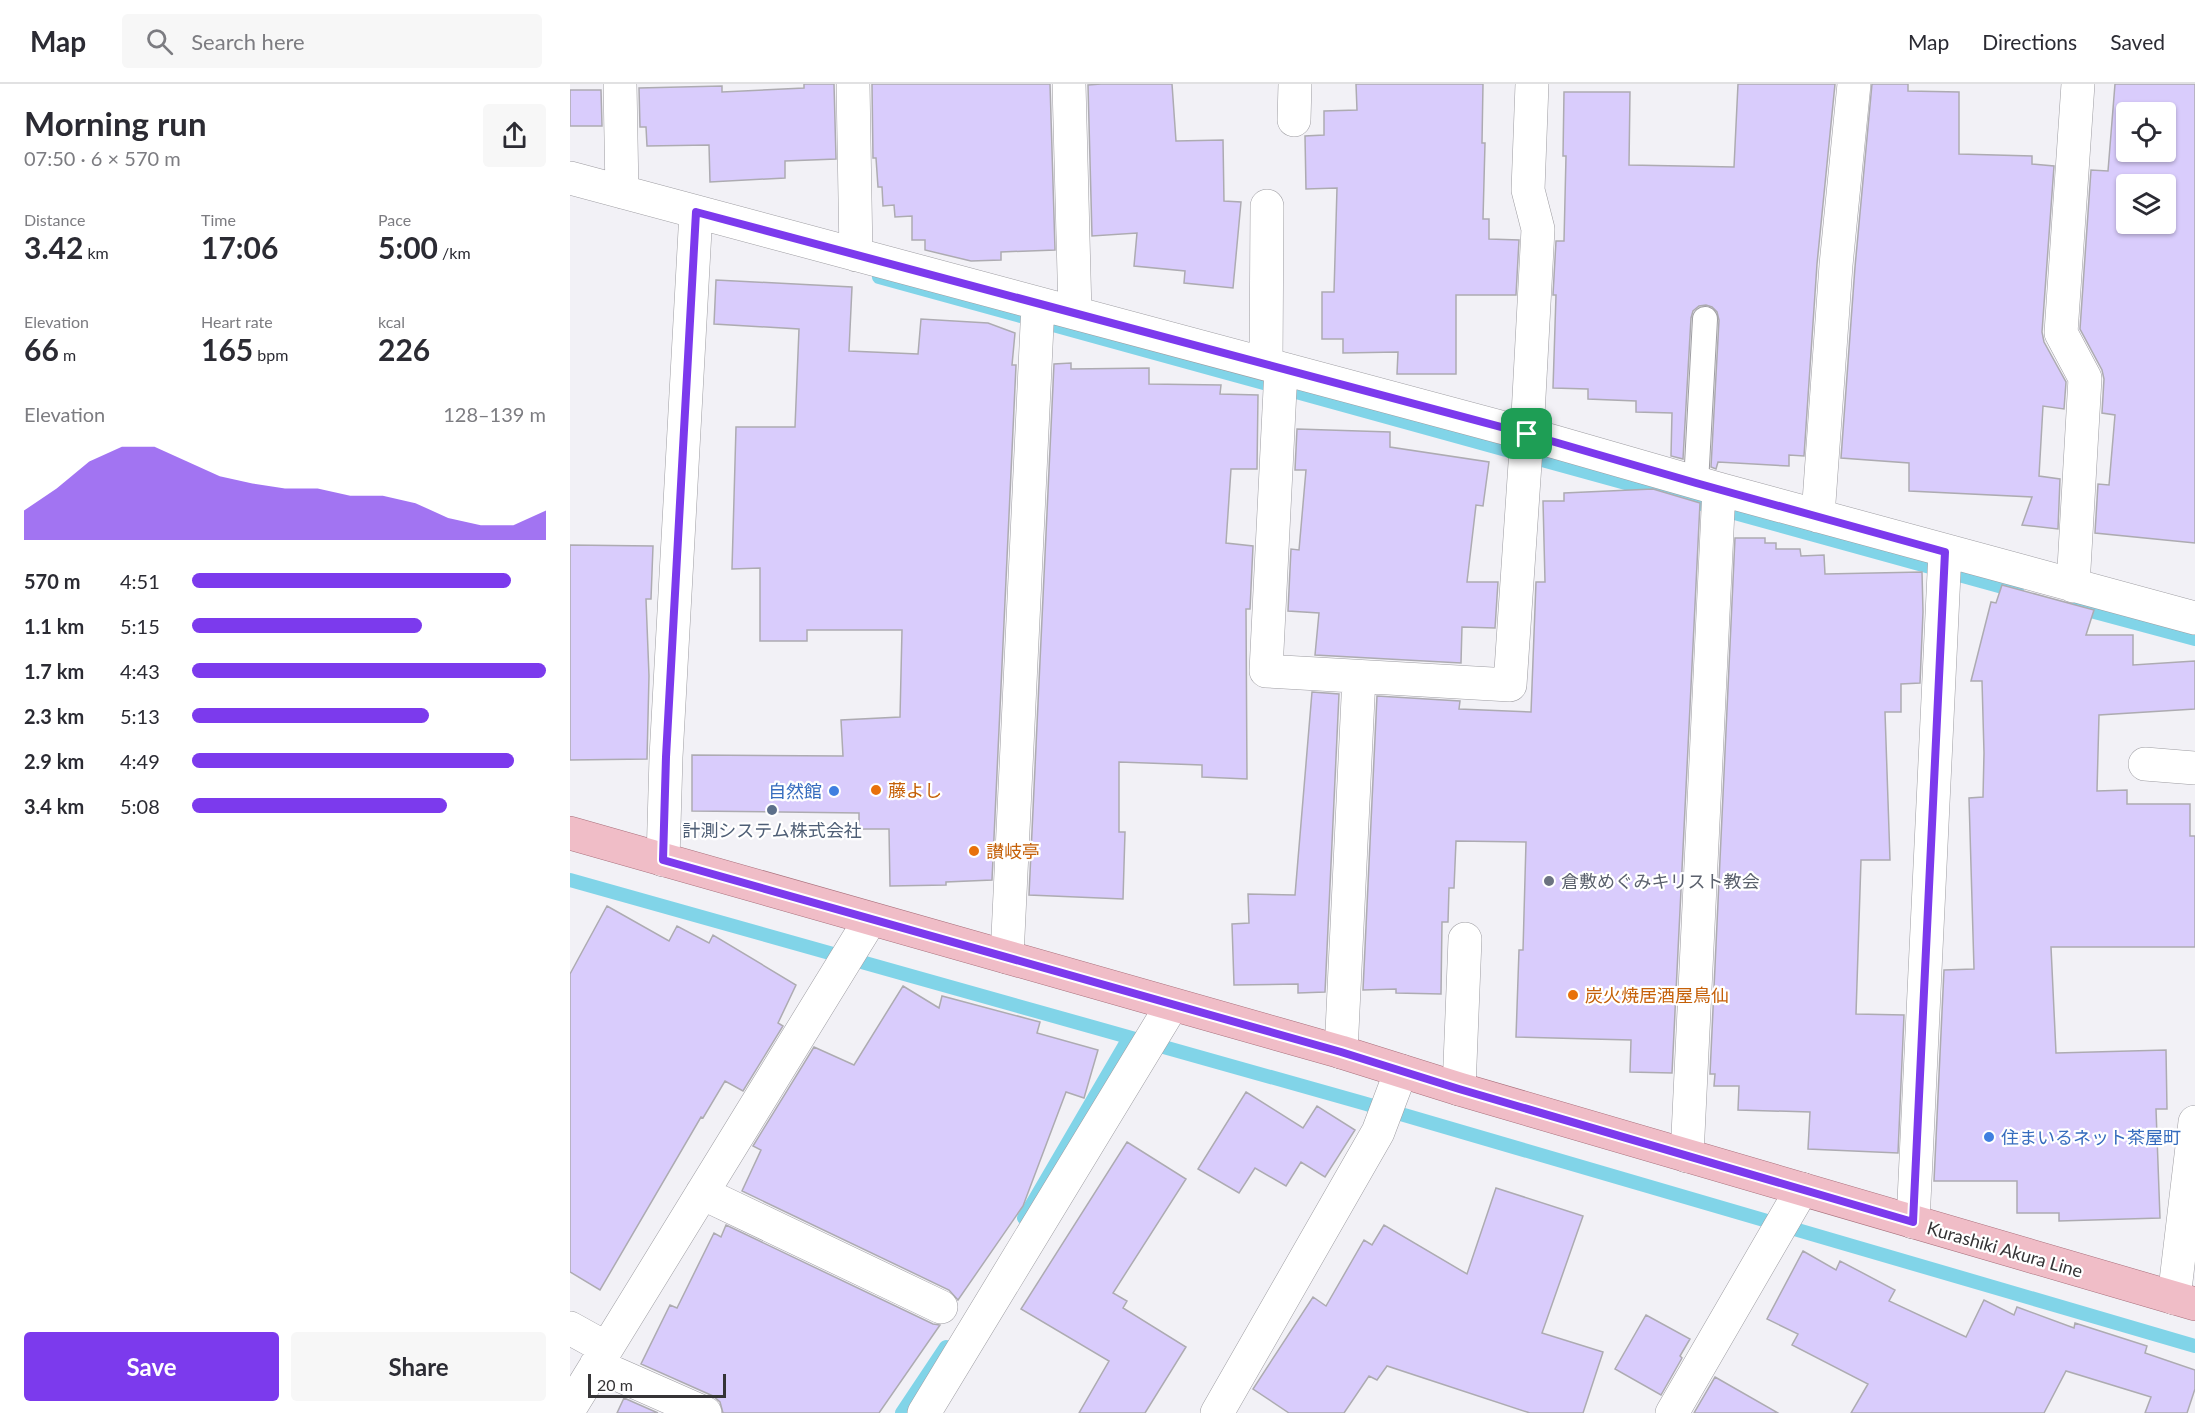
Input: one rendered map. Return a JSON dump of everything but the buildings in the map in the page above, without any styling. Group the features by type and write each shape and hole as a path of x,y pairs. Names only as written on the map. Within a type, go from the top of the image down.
{"main road":[{"name":"Kurashiki Akura Line","path":"570,833 1341,1052 1687,1156 1787,1214 1913,1222 2184,1301"}],"street":[{"path":"620,84 622,192"},
{"path":"853,84 856,255"},
{"path":"1069,84 1075,313"},
{"path":"1294,120 1295,84"},
{"path":"1267,206 1277,379 1266,671 1510,684 1538,229 1528,190 1532,84"},
{"path":"1818,516 1836,265 1854,84"},
{"path":"2073,586 2085,378 2061,333 2078,84"},
{"path":"570,178 622,192 695,222 856,255 1038,316 1075,313 1277,379 1526,448 1712,498 1818,516 1944,566 2073,586 2195,618"},
{"path":"663,860 666,757 695,222"},
{"path":"1007,957 1038,316"},
{"path":"1687,1156 1712,498"},
{"path":"1913,1222 1944,566"},
{"path":"1341,1052 1359,677"},
{"path":"2145,764 2195,768"},
{"path":"570,1408 870,920"},
{"path":"1459,1089 1465,939"},
{"path":"924,1413 1172,1005"},
{"path":"1217,1413 1385,1112 1401,1071"},
{"path":"2184,1301 2195,1122"},
{"path":"702,1193 941,1306"},
{"path":"1672,1413 1787,1214"},
{"path":"570,1328 601,1357 705,1413"}],"lane":[{"path":"1705,319 1712,498"}],"waterway":[{"path":"879,277 2017,591"},
{"path":"2076,607 2195,639"},
{"path":"570,880 1363,1103 2195,1346"},
{"path":"1024,1218 1129,1038"},
{"path":"902,1413 946,1347"}],"place":[{"name":"藤よし","path":"876,790"},
{"name":"自然館","path":"834,791"},
{"name":"計測システム株式会社","path":"772,810"},
{"name":"讃岐亭","path":"974,851"},
{"name":"倉敷めぐみキリスト教会","path":"1549,881"},
{"name":"炭火焼居酒屋鳥仙","path":"1573,995"},
{"name":"住まいるネット茶屋町","path":"1989,1137"}],"route":[{"path":"696,212 1527,434 1945,552 1913,1222 1459,1089 1341,1052 663,860 666,757 696,212"}]}
